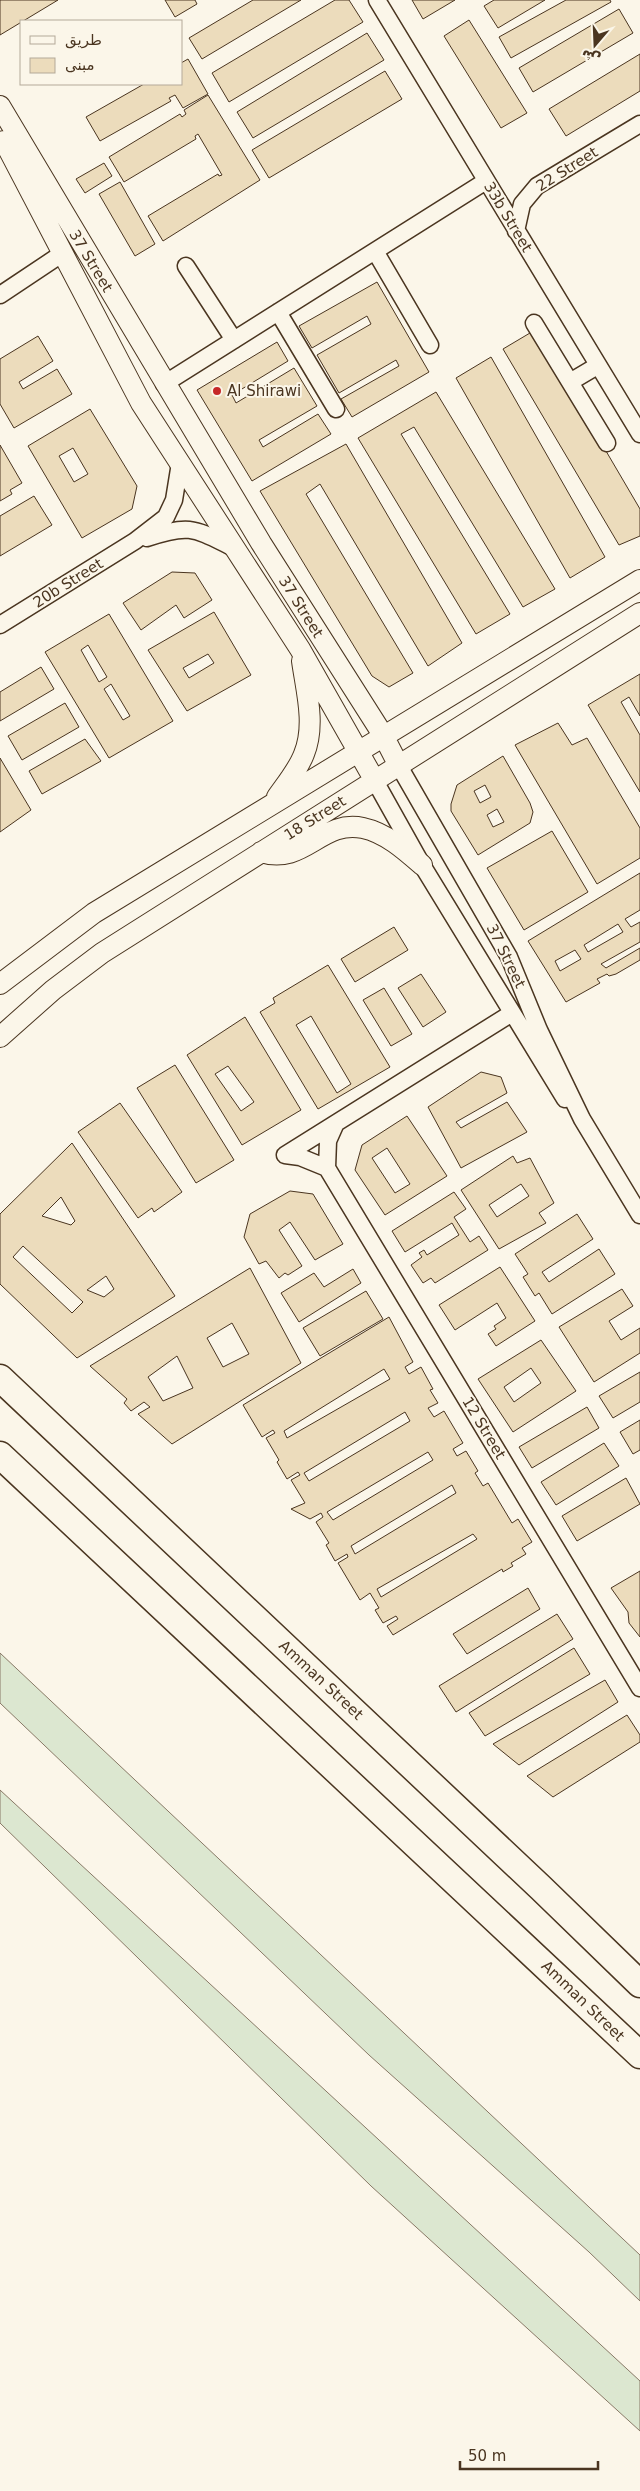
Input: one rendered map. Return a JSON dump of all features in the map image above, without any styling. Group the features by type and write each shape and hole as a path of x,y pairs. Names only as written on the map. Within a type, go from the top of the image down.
{"main road":[{"name":"Amman Street","path":"0,1378 527,1874 640,1984"},
{"name":"Amman Street","path":"0,1454 640,2055"}],"street":[{"name":"33b Street","path":"377,0 597,366 640,434"},
{"name":"37 Street","path":"0,106 164,384 261,543 383,735 509,957 533,1016 582,1119 640,1215"},
{"name":"22 Street","path":"516,232 522,204 537,186 640,124"},
{"name":"37 Street","path":"0,132 141,403 300,649 422,865 555,1085 582,1119"},
{"path":"164,384 486,181"},
{"path":"375,251 430,346"},
{"path":"0,296 63,253"},
{"path":"186,266 234,340"},
{"path":"278,312 336,409"},
{"path":"534,323 607,443"},
{"path":"570,382 597,366"},
{"name":"20b Street","path":"0,624 135,541 170,512 174,500 180,463"},
{"name":"20b Street","path":"135,541 183,528 203,533 236,549"},
{"path":"0,984 94,913 640,580"},
{"name":"18 Street","path":"0,1037 53,990 102,953 640,613"},
{"path":"273,803 298,767 305,753 309,736 310,721 300,649"},
{"path":"261,852 273,856 285,856 331,832 355,827 376,832 390,840 422,865"},
{"path":"336,1123 328,1141 327,1168 300,1157 285,1155 336,1123 512,1013"},
{"name":"12 Street","path":"327,1168 640,1688"}],"green space":[{"path":"0,1653 640,2255 640,2301 589,2252 369,2055 0,1703"},
{"path":"0,1790 640,2381 640,2431 371,2186 0,1823"}],"building":[{"path":"0,0 58,0 25,20 20,20 20,23 0,35"},
{"path":"165,0 195,0 197,4 175,17"},
{"path":"253,0 301,0 202,59 189,38"},
{"path":"335,0 349,0 363,22 229,102 212,73"},
{"path":"412,0 455,0 423,19"},
{"path":"494,0 545,0 498,28 484,6"},
{"path":"566,0 610,0 611,2 511,58 499,37"},
{"path":"619,9 633,33 533,92 519,68"},
{"path":"469,20 527,113 501,128 444,36"},
{"path":"367,33 384,60 253,138 237,112"},
{"path":"640,54 640,91 566,136 549,109"},
{"path":"188,59 208,94 183,108 175,95 169,98 171,101 100,141 86,117 142,85 182,85 182,62"},
{"path":"385,71 402,99 269,178 252,150"},
{"path":"208,95 260,180 163,241 148,216 218,174 219,176 222,175 198,134 195,136 196,139 124,182 109,157 180,114 182,117 186,114 184,110"},
{"path":"104,163 112,176 85,193 76,179"},
{"path":"120,182 155,244 135,256 99,194"},
{"path":"377,282 429,372 352,417 341,399 399,366 396,360 339,393 317,355 371,324 367,316 312,348 299,326"},
{"path":"535,330 640,509 640,536 619,545 503,349"},
{"path":"38,336 53,361 19,382 23,389 57,369 72,394 14,428 0,404 0,359"},
{"path":"277,342 288,361 232,395 236,403 294,368 317,406 259,440 263,447 318,414 331,434 252,481 197,390"},
{"path":"491,357 605,557 570,578 456,378"},
{"path":"436,392 555,589 523,607 414,427 401,434 510,614 476,634 358,438"},
{"path":"90,409 137,486 132,509 82,538 28,446","holes":["73,448 88,474 74,482 59,456"]},
{"path":"346,444 462,643 428,666 320,484 306,494 413,673 389,687 372,676 260,491"},
{"path":"0,445 22,483 10,490 12,494 0,501"},
{"path":"34,496 52,525 0,556 0,516"},
{"path":"172,572 195,573 212,600 184,618 176,605 141,630 123,603"},
{"path":"214,612 251,675 187,711 148,650","holes":["208,654 214,663 189,678 183,668"]},
{"path":"109,614 173,721 109,758 45,652","holes":["88,645 107,677 99,682 81,650","111,684 130,716 123,720 104,689"]},
{"path":"41,667 54,689 0,721 0,692"},
{"path":"640,674 640,716 629,697 621,702 640,735 640,792 588,705"},
{"path":"65,703 79,727 22,760 8,736"},
{"path":"558,723 572,745 587,738 640,828 640,858 597,884 515,745"},
{"path":"85,739 101,761 42,794 29,771"},
{"path":"503,756 530,803 533,812 530,823 478,855 451,811 451,804 457,785","holes":["485,785 491,797 480,803 474,791","497,809 504,822 493,827 487,815"]},
{"path":"0,758 31,810 0,832"},
{"path":"552,831 588,892 524,930 487,868"},
{"path":"640,873 640,910 625,919 631,927 640,922 640,942 601,964 606,968 640,948 640,960 616,974 609,976 607,974 597,979 600,983 566,1002 528,941","holes":["618,924 623,932 588,952 584,945","575,950 581,959 560,971 555,961"]},
{"path":"394,927 408,950 355,982 341,959"},
{"path":"328,965 390,1067 318,1109 260,1012 275,1003 273,998","holes":["311,1016 351,1084 337,1093 296,1025"]},
{"path":"421,974 446,1012 423,1027 398,988"},
{"path":"384,988 412,1034 391,1046 363,1000"},
{"path":"245,1017 301,1110 242,1145 187,1055","holes":["228,1066 254,1102 241,1111 215,1074"]},
{"path":"175,1065 234,1160 196,1183 137,1088"},
{"path":"481,1072 501,1077 507,1093 456,1122 461,1128 507,1102 527,1132 461,1168 428,1107"},
{"path":"120,1103 182,1192 154,1212 152,1208 138,1218 78,1132"},
{"path":"407,1116 447,1176 385,1215 355,1170 362,1145","holes":["387,1148 410,1184 395,1193 372,1158"]},
{"path":"72,1143 175,1296 77,1358 0,1284 0,1214","holes":["61,1197 75,1221 71,1225 42,1216","23,1246 83,1302 72,1313 13,1257","106,1276 114,1289 104,1297 87,1290"]},
{"path":"513,1156 517,1163 530,1158 554,1203 539,1213 546,1223 499,1249 461,1190","holes":["521,1184 529,1196 497,1217 489,1205"]},
{"path":"290,1191 313,1194 343,1244 315,1260 290,1222 279,1230 302,1266 288,1275 285,1273 279,1278 266,1261 259,1264 244,1237 250,1214"},
{"path":"454,1192 466,1209 454,1217 470,1242 479,1236 488,1250 435,1283 431,1278 423,1283 411,1265 422,1257 419,1253 424,1250 427,1255 459,1235 452,1223 405,1252 392,1231"},
{"path":"577,1214 593,1239 542,1272 549,1282 599,1249 615,1274 552,1314 539,1293 535,1296 523,1277 528,1274 515,1254"},
{"path":"500,1267 535,1321 496,1346 488,1334 496,1329 494,1326 506,1318 497,1303 455,1330 439,1305"},
{"path":"250,1268 301,1363 172,1444 138,1414 150,1407 144,1402 131,1411 124,1403 127,1399 90,1366","holes":["232,1323 249,1354 223,1367 207,1338","177,1356 193,1388 163,1401 148,1377"]},
{"path":"353,1269 361,1283 299,1322 281,1293 314,1273 324,1287"},
{"path":"622,1289 633,1306 609,1321 621,1340 640,1328 640,1353 594,1382 559,1327"},
{"path":"366,1291 383,1319 320,1356 303,1328"},
{"path":"389,1317 413,1362 405,1367 409,1374 421,1367 433,1389 430,1390 438,1403 428,1408 434,1417 444,1411 463,1443 453,1449 457,1456 466,1451 478,1471 475,1473 483,1486 488,1483 512,1523 518,1519 532,1542 522,1548 526,1554 511,1563 513,1566 503,1572 502,1569 393,1635 387,1626 398,1619 396,1616 383,1623 375,1610 379,1608 370,1593 360,1600 338,1563 348,1557 347,1554 335,1561 326,1545 329,1543 316,1522 323,1517 321,1513 310,1519 291,1509 305,1503 291,1480 300,1475 298,1472 287,1479 277,1462 279,1460 266,1438 275,1433 273,1430 262,1437 243,1405","holes":["384,1369 390,1379 287,1438 284,1431","405,1412 410,1421 309,1481 304,1473","428,1452 433,1460 333,1520 327,1512","452,1485 456,1493 355,1554 351,1546","473,1534 477,1539 381,1597 377,1589"]},
{"path":"541,1340 576,1391 513,1432 478,1379","holes":["531,1368 541,1383 514,1402 504,1387"]},
{"path":"640,1372 640,1402 613,1418 599,1396"},
{"path":"587,1407 599,1428 532,1468 519,1447"},
{"path":"640,1420 640,1450 633,1454 620,1432"},
{"path":"604,1443 619,1466 556,1505 541,1482"},
{"path":"626,1478 640,1504 577,1541 562,1516"},
{"path":"640,1571 640,1637 629,1623 628,1612 611,1588"},
{"path":"528,1588 540,1609 467,1654 453,1634"},
{"path":"557,1614 573,1639 456,1712 439,1686"},
{"path":"574,1648 590,1674 485,1736 469,1713"},
{"path":"605,1680 618,1702 519,1765 493,1744"},
{"path":"627,1715 640,1735 640,1742 553,1797 527,1776"}],"place":[{"name":"Al Shirawi","path":"217,391"}]}
